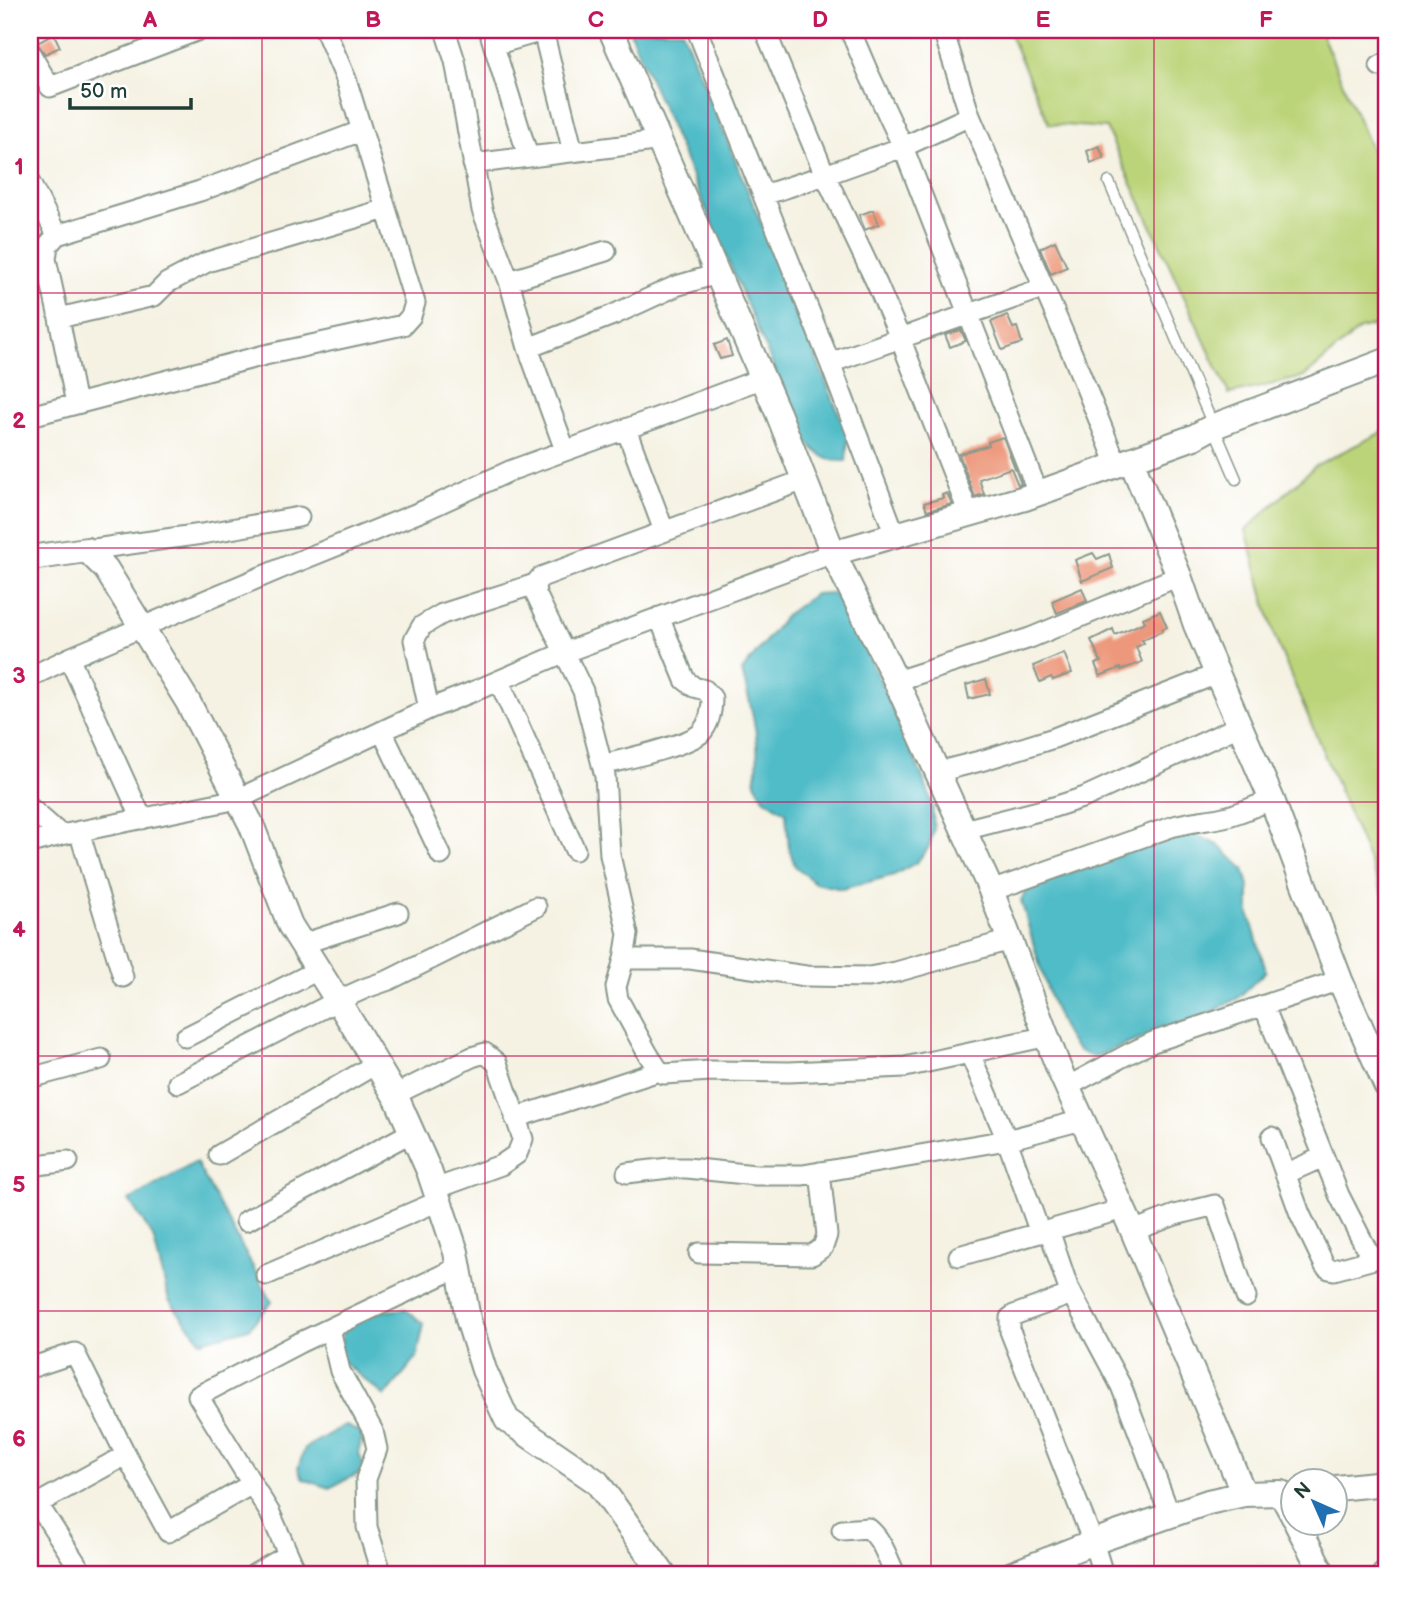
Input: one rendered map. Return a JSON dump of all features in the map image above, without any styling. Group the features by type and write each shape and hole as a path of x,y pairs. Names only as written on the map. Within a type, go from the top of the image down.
{"street":[{"path":"30,54 50,87 199,30"},
{"path":"30,416 265,355 403,325 411,316 415,303 346,79 325,30"},
{"path":"445,30 455,61 482,210 509,281 528,348 565,450"},
{"path":"528,156 492,37 544,30 573,152"},
{"path":"611,30 763,378 833,553 896,681 991,891 1059,1069 1128,1220 1244,1494"},
{"path":"697,30 830,362 895,535"},
{"path":"765,30 825,176 901,338 969,514"},
{"path":"850,30 903,147 1038,493"},
{"path":"943,30 970,116 1074,358 1179,576 1196,625 1272,800 1340,980 1386,1085"},
{"path":"764,195 903,147 970,116"},
{"path":"76,404 59,318 38,263 57,235 200,191 361,131"},
{"path":"473,164 615,148 659,140"},
{"path":"30,183 57,235"},
{"path":"59,318 154,296 167,283 207,262 386,209"},
{"path":"509,281 606,251"},
{"path":"528,348 613,315 676,286 718,274"},
{"path":"830,362 1043,288"},
{"path":"30,843 238,799 429,709 564,653 833,553 1038,493 1194,437 1212,427 1386,361"},
{"path":"30,677 69,658 425,510 512,470 763,378"},
{"path":"625,429 664,531"},
{"path":"429,709 414,640 422,626 442,614 535,584 541,577 804,480"},
{"path":"30,558 202,534 299,517"},
{"path":"87,550 106,569 188,702 251,824 290,925 376,1064 412,1132 456,1252 468,1319 484,1370 507,1420 597,1482 663,1574"},
{"path":"896,681 1030,638 1179,576"},
{"path":"535,584 536,594 583,691 603,765 610,855 628,934 616,987 618,999 659,1071 673,1075 905,1068 1048,1036"},
{"path":"603,765 687,741 701,733 712,713 712,698 705,690 694,687 685,680 659,617"},
{"path":"69,658 142,819"},
{"path":"937,772 1054,738 1217,674"},
{"path":"499,681 575,850"},
{"path":"964,830 1086,797 1239,726"},
{"path":"382,731 441,855"},
{"path":"991,891 1171,827 1232,815 1272,800"},
{"path":"30,808 70,833 123,977"},
{"path":"178,1083 337,1000 389,980 536,907"},
{"path":"302,944 398,913"},
{"path":"624,959 690,959 806,976 869,977 1010,940"},
{"path":"186,1037 318,970"},
{"path":"1067,1087 1153,1042 1340,980"},
{"path":"1265,1006 1339,1195 1374,1259 1334,1270 1325,1266 1300,1214 1272,1137"},
{"path":"266,1275 500,1165 517,1154 523,1139 497,1063 485,1053 472,1056 394,1095"},
{"path":"970,1054 1068,1287 1121,1386 1170,1515"},
{"path":"30,1078 101,1059"},
{"path":"219,1155 376,1064"},
{"path":"515,1118 659,1071"},
{"path":"627,1173 687,1168 803,1175 1007,1140 1082,1119"},
{"path":"246,1221 412,1132"},
{"path":"1285,1174 1323,1157"},
{"path":"30,1166 68,1160"},
{"path":"699,1253 812,1255 823,1247 827,1236 820,1172"},
{"path":"959,1256 1044,1232 1175,1215 1215,1205 1247,1297"},
{"path":"297,1574 270,1513 198,1396 459,1267"},
{"path":"1072,1294 1014,1315 1010,1318 1010,1331 1041,1405 1103,1574"},
{"path":"330,1329 340,1371 373,1430 377,1449 366,1479 367,1527 381,1572 384,1574"},
{"path":"30,1368 75,1353 168,1532 252,1484"},
{"path":"83,1574 33,1506 126,1455"},
{"path":"1350,1487 1386,1483"},
{"path":"1012,1574 1093,1542 1209,1502 1244,1494 1280,1493"},
{"path":"842,1530 871,1530 895,1574"},
{"path":"1304,1538 1323,1574"},
{"path":"255,1574 288,1555"}],"lane":[{"path":"1109,182 1236,479"}],"green space":[{"path":"1008,30 1320,30 1386,184 1386,323 1360,329 1304,377 1229,394 1106,128 1049,124"},
{"path":"1386,430 1386,901 1275,638 1246,530 1316,465"}],"water":[{"path":"629,30 682,30 848,436 846,461 827,458 805,440"},
{"path":"832,593 846,605 923,778 932,802 934,829 929,847 917,862 894,875 842,889 815,883 795,866 789,848 786,813 764,798 755,783 757,741 742,671 786,615 815,594"},
{"path":"1185,830 1218,845 1244,869 1249,886 1249,913 1266,971 1238,998 1210,1013 1093,1057 1083,1053 1069,1040 1052,1003 1021,900 1028,888"},
{"path":"196,1162 272,1302 249,1328 201,1341 169,1300 153,1237 129,1200"},
{"path":"405,1309 424,1324 417,1357 385,1396 339,1359 343,1328 373,1312"},
{"path":"345,1425 363,1434 358,1454 366,1470 329,1488 303,1479 298,1468 305,1448"}],"building":[{"path":"54,34 60,47 45,54 37,43"},
{"path":"1099,146 1104,158 1091,163 1087,151"},
{"path":"873,210 879,224 865,230 859,215"},
{"path":"1055,241 1067,267 1051,274 1040,248"},
{"path":"1007,315 1013,328 1017,327 1022,343 1002,350 991,322"},
{"path":"961,330 966,341 950,347 945,335"},
{"path":"727,340 732,356 720,359 714,345"},
{"path":"1003,437 1021,484 1018,485 1011,468 979,479 984,494 975,497 959,454 989,445 988,442"},
{"path":"947,493 952,504 927,511 924,503 943,498 942,495"},
{"path":"1093,553 1097,559 1109,554 1113,568 1082,581 1075,560"},
{"path":"1082,588 1087,601 1057,613 1052,601"},
{"path":"1160,611 1167,627 1142,640 1144,643 1136,647 1142,662 1100,676 1095,664 1101,662 1091,640 1113,629 1115,635 1145,622 1143,618"},
{"path":"1064,653 1072,673 1040,682 1033,666"},
{"path":"986,679 990,694 969,699 966,685"}]}
